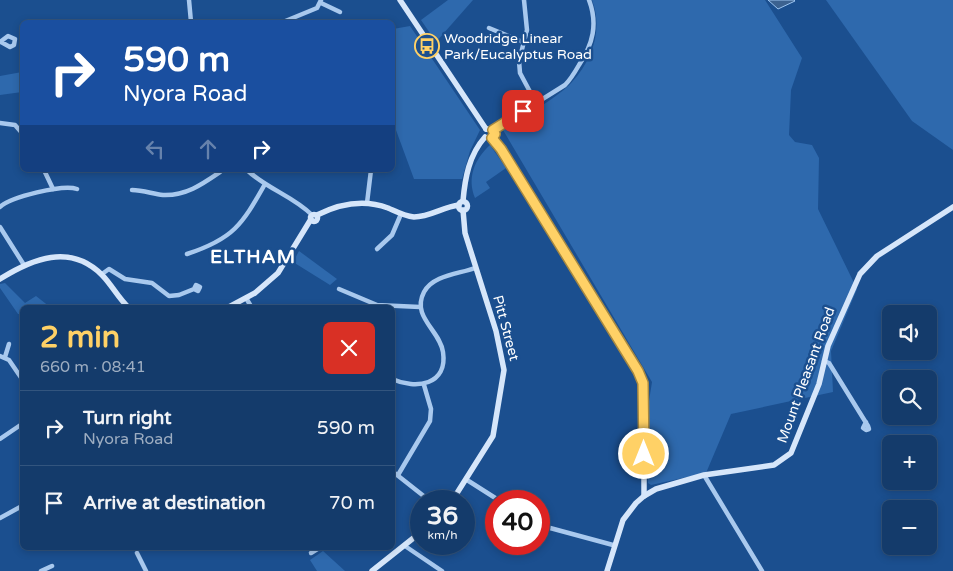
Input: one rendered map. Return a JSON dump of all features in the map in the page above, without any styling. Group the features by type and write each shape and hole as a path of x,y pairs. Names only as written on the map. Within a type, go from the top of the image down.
{"street":[{"path":"189,0 192,20"},
{"path":"400,0 486,129 493,130 568,82 589,48 594,26 589,0"},
{"path":"524,0 527,19 519,61 520,73 536,103"},
{"path":"288,20 316,8 321,2 340,12"},
{"path":"489,28 523,42"},
{"path":"0,123 15,125 20,131"},
{"path":"486,129 485,137 492,138 501,149 638,371 643,383 644,396 644,496"},
{"path":"492,138 495,134 493,130"},
{"name":"Pitt Street","path":"460,490 493,436 504,370 502,351 465,233 462,206 464,183 473,152 485,137"},
{"path":"45,172 53,189"},
{"path":"132,190 164,195 183,193 202,185 220,172"},
{"path":"249,172 264,184 300,203 314,217"},
{"path":"367,203 371,172"},
{"path":"187,254 214,245 231,234 250,210 264,184"},
{"path":"0,207 11,200 53,189 66,187 77,189"},
{"path":"233,305 265,286 278,273 314,217 328,210 345,205 367,203 389,208 401,214 422,217 462,206"},
{"name":"Mount Pleasant Road","path":"607,571 613,545 623,520 644,496 656,489 704,475 774,464 786,458 795,446 852,289 864,268 877,256 953,207"},
{"path":"377,249 392,235 401,214"},
{"path":"0,227 24,264"},
{"path":"0,279 24,264 48,257 64,257 82,262 102,274 127,305"},
{"path":"395,380 409,386 424,385 437,375 442,367 443,352 420,307 424,293 432,283 475,268"},
{"path":"102,274 109,269 125,279 152,283 169,296 179,295 194,289"},
{"path":"339,289 377,305"},
{"path":"246,298 250,305"},
{"path":"395,306 420,307"},
{"path":"9,344 2,357 20,377"},
{"path":"824,362 829,363 833,368 866,422"},
{"path":"398,476 430,421 431,409 424,385"},
{"path":"0,439 20,425"},
{"path":"395,474 416,490"},
{"path":"704,475 762,571"},
{"path":"467,480 485,491"},
{"path":"0,518 20,507"},
{"path":"550,528 613,545"},
{"path":"395,549 405,546 410,542"},
{"path":"405,546 410,552 442,571"},
{"path":"311,553 316,550"},
{"path":"372,571 393,550"},
{"path":"137,553 146,571"},
{"path":"41,571 52,566"}],"shaded area":[{"path":"448,0 473,0 436,42 421,20"},
{"path":"592,0 765,0 802,58 791,90 789,135 795,142 812,145 819,158 818,209 857,289 831,351 833,392 731,414 706,473 651,485 648,483 649,401 652,382 503,130 566,88 586,64 596,33 595,11"},
{"path":"768,0 794,0 795,1 778,9"},
{"path":"826,0 953,0 953,150 912,121"},
{"path":"410,26 480,130 470,151 462,179 414,179 395,127 395,29"},
{"path":"20,72 20,92 0,95 0,76"},
{"path":"490,145 506,168 486,182 490,188 475,198 472,176 476,163"},
{"path":"299,251 337,279 330,285 293,262"},
{"path":"5,283 25,303 36,296 47,305 20,305 20,314 18,314 0,288 0,284"},
{"path":"323,551 345,571 317,571 310,560"}],"place":[{"name":"Woodridge Linear Park/Eucalyptus Road","path":"427,46"}],"district":[{"name":"ELTHAM","path":"253,257"}],"route":[{"path":"523,111 493,130 495,134 492,138 501,149 638,371 643,383 644,396 644,454"}]}
